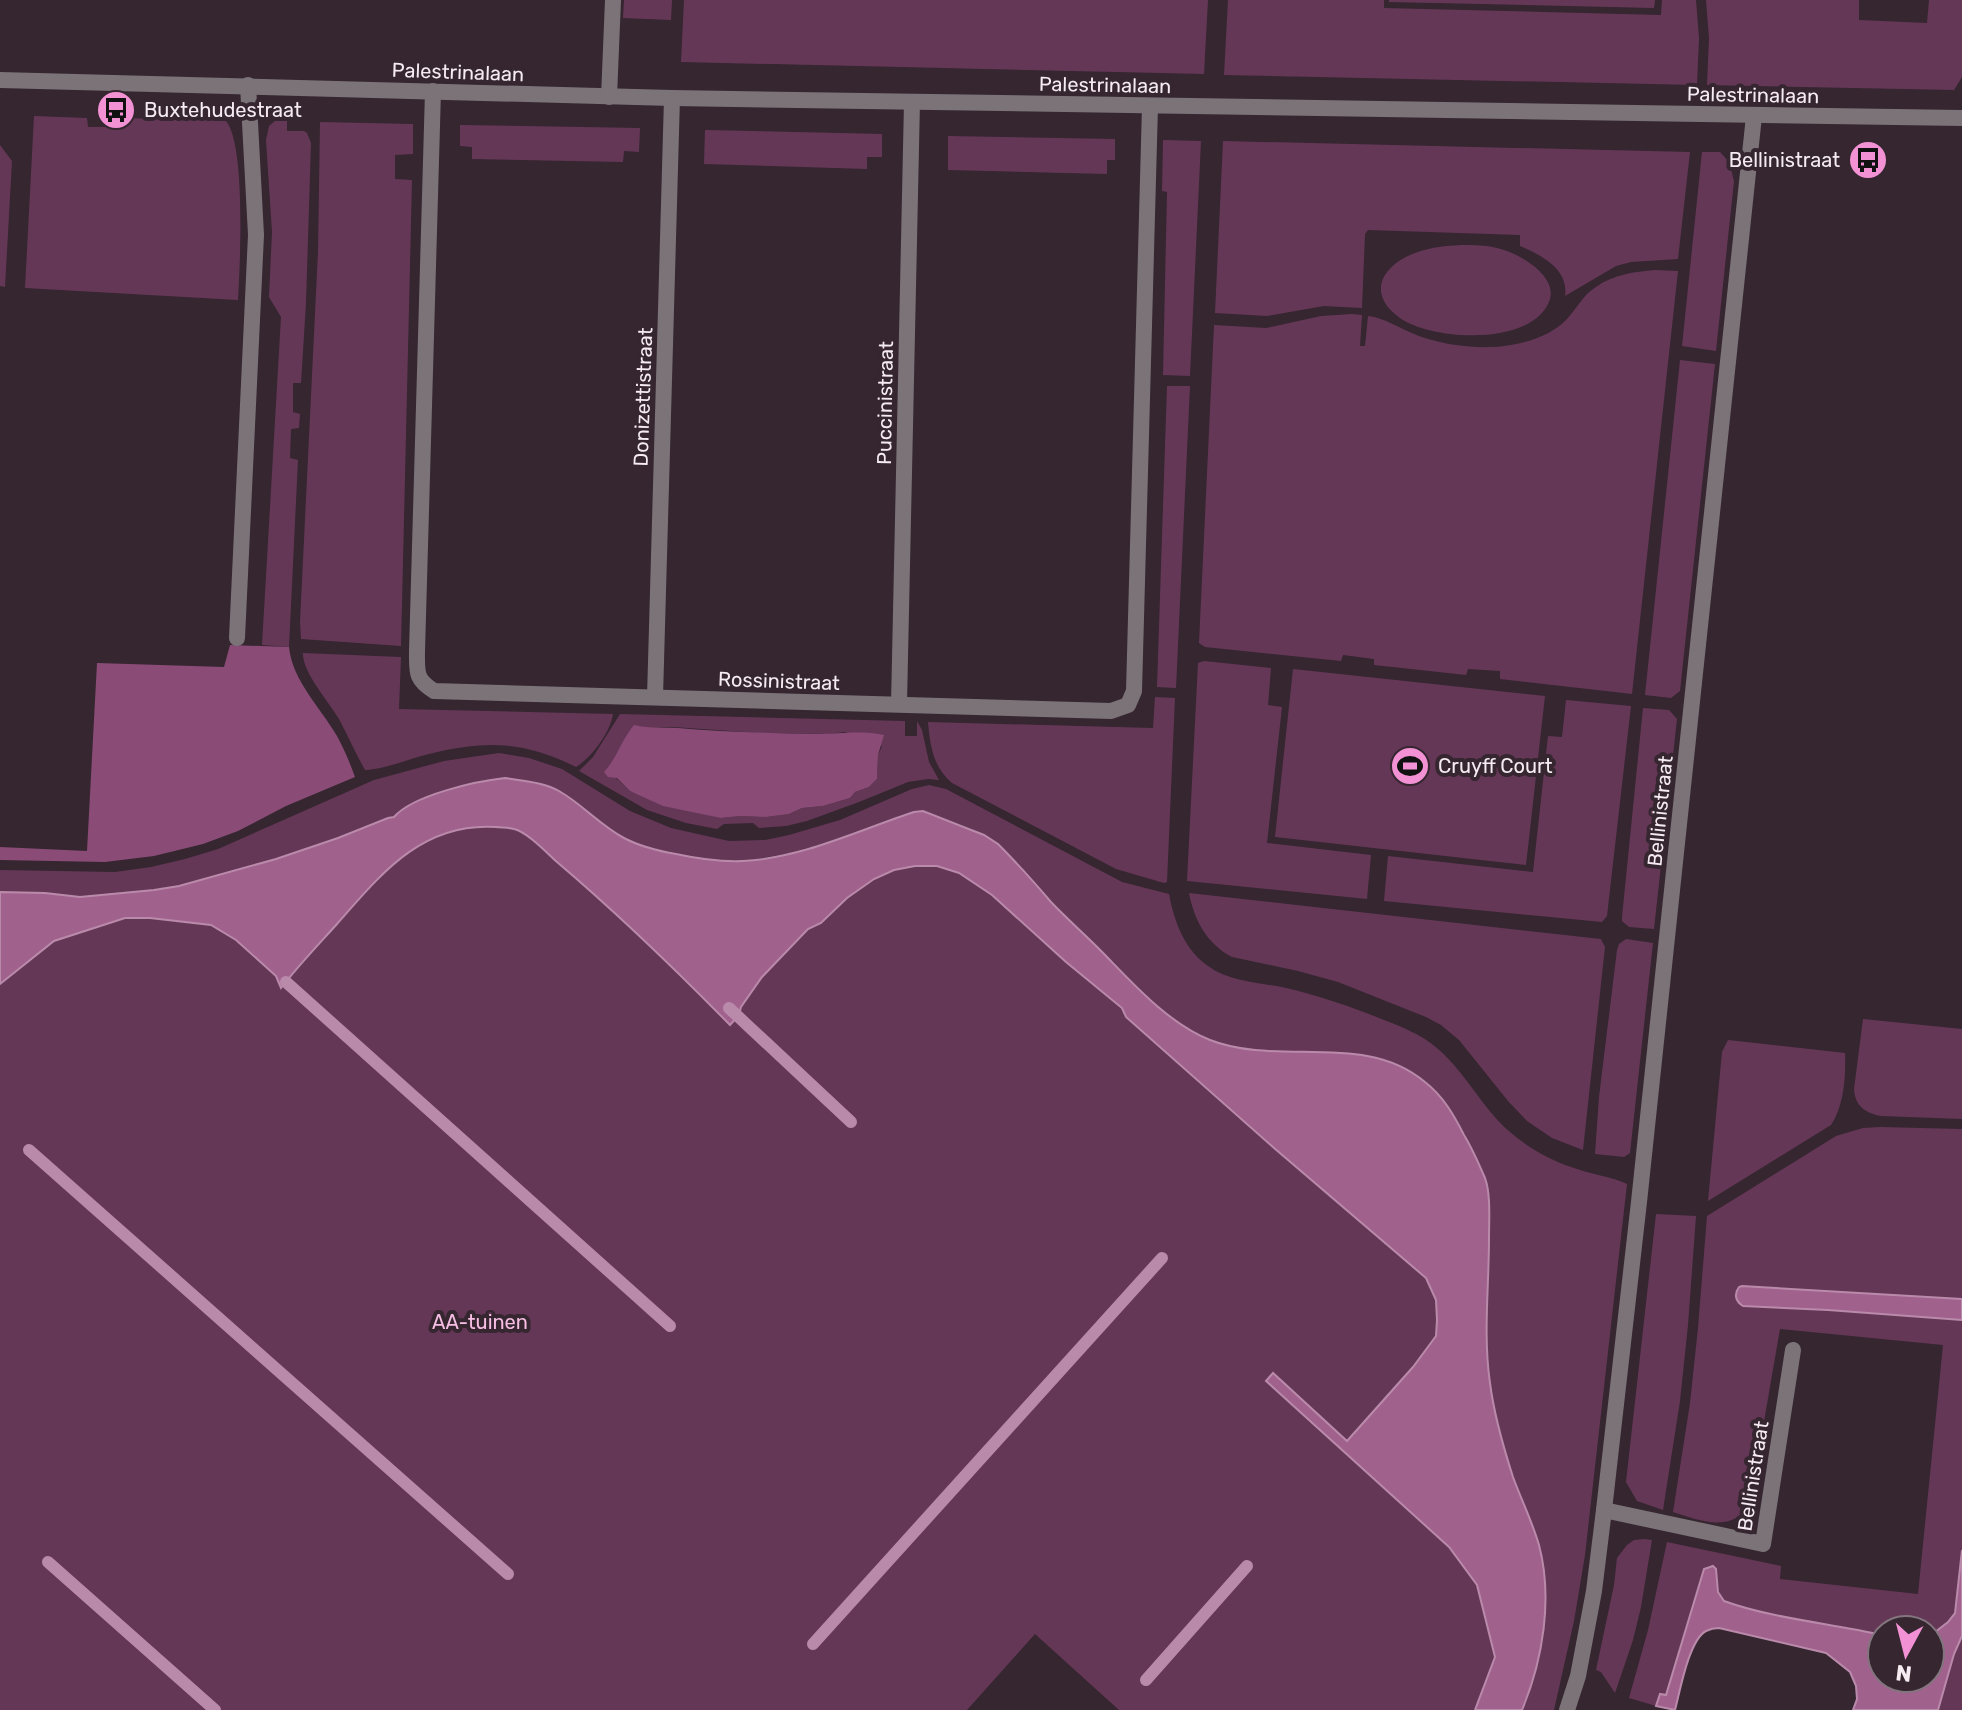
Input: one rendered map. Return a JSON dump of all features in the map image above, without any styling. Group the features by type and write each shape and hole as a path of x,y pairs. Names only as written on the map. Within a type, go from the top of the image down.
{"street":[{"path":"609,97 613,0"},
{"name":"Palestrinalaan","path":"0,80 609,97 1962,118"},
{"path":"237,638 256,235 248,85"},
{"name":"Rossinistraat","path":"433,91 417,670 422,683 434,691 1111,711 1128,705 1134,691 1150,106"},
{"name":"Donizettistraat","path":"655,697 672,98"},
{"name":"Puccinistraat","path":"899,704 912,102"},
{"name":"Bellinistraat","path":"1567,1710 1578,1676 1594,1591 1604,1510 1754,116"},
{"name":"Bellinistraat","path":"1604,1510 1763,1544 1793,1350"}],"green space":[{"path":"624,0 672,0 671,20 623,18"},
{"path":"684,0 1208,0 1204,74 681,62"},
{"path":"1228,0 1384,0 1384,8 1661,15 1662,0 1696,0 1699,38 1697,85 1224,75"},
{"path":"1389,0 1655,0 1654,8"},
{"path":"1706,0 1859,0 1859,20 1927,23 1929,0 1962,0 1962,77 1954,90 1707,85 1709,38"},
{"path":"34,116 87,118 88,127 123,127 124,118 226,121 237,154 239,179 238,300 25,288"},
{"path":"275,121 287,121 287,131 304,131 311,143 301,383 293,383 293,412 300,414 299,428 291,429 290,458 298,460 289,647 262,645 281,317 269,297 272,232 266,140 269,126"},
{"path":"320,122 413,124 413,154 395,155 395,179 412,180 401,646 301,639 318,252"},
{"path":"460,125 640,128 639,152 624,151 623,162 472,159 472,147 460,146"},
{"path":"705,130 882,134 882,157 867,157 867,169 704,164"},
{"path":"948,136 1115,139 1115,160 1107,160 1107,174 948,170"},
{"path":"1163,140 1201,141 1190,376 1163,375 1167,192 1162,191"},
{"path":"1223,141 1690,152 1678,259 1616,266 1565,296 1563,278 1558,271 1545,259 1520,246 1520,235 1368,230 1365,234 1362,308 1324,306 1267,316 1215,313"},
{"path":"0,145 12,161 5,287 0,286"},
{"path":"1702,152 1720,152 1729,162 1734,181 1716,351 1682,346"},
{"path":"1461,245 1505,250 1542,273 1551,290 1550,299 1541,315 1525,325 1504,332 1458,335 1415,326 1389,308 1381,289 1388,271 1396,263 1423,250"},
{"path":"1655,270 1678,271 1632,694 1500,679 1500,671 1468,669 1466,675 1374,665 1374,659 1343,655 1341,661 1205,647 1199,643 1214,325 1266,328 1321,316 1352,314 1362,315 1360,346 1365,346 1368,316 1443,343 1473,347 1503,346 1533,340 1560,326 1587,294 1610,279"},
{"path":"1680,360 1715,364 1680,691 1671,698 1645,695"},
{"path":"1167,386 1190,386 1176,688 1157,687"},
{"path":"303,653 401,657 399,709 613,714 599,744 576,767 520,747 484,745 446,750 365,770 339,719 311,678"},
{"path":"1204,661 1271,668 1268,705 1282,707 1267,843 1371,855 1367,899 1187,881 1198,663"},
{"name":"Cruyff Court","path":"1293,669 1545,696 1526,865 1275,837"},
{"path":"1155,697 1175,698 1167,882 1164,883 1116,869 952,783 941,770 931,747 928,722 1153,728"},
{"path":"1566,700 1631,706 1607,916 1602,922 1384,901 1388,856 1533,872 1548,736 1562,737"},
{"path":"1643,708 1669,710 1677,719 1654,929 1629,927 1622,921"},
{"path":"620,714 905,721 905,736 917,736 917,721 929,762 939,780 908,782 807,821 786,826 759,828 753,823 724,824 717,829 647,810 579,771 593,757","holes":["635,726 760,733 845,732 882,746 878,755 877,779 850,798 802,808 789,814 721,818 630,791 605,772"]},
{"path":"499,753 529,758 562,769 630,811 671,828 729,841 765,840 789,835 840,820 912,789 929,785 946,789 1122,882 1169,894 1185,941 1213,969 1233,978 1333,1001 1418,1035 1448,1058 1500,1123 1526,1144 1561,1163 1627,1184 1585,1555 1554,1710 1522,1710 1534,1676 1541,1640 1544,1604 1542,1562 1505,1453 1491,1391 1486,1337 1487,1183 1450,1110 1437,1092 1413,1072 1386,1060 1358,1054 1268,1052 1238,1048 1210,1040 1185,1027 1140,991 1014,861 981,833 923,811 790,853 746,861 705,860 625,839 593,817 486,780 416,802 394,817 338,838 179,886 80,897 0,892 0,870 115,872 151,867 218,849 374,780 444,761"},
{"name":"AA-tuinen","path":"477,826 516,829 531,839 671,964 730,1024 762,977 808,929 821,923 847,898 874,879 894,870 915,866 937,866 959,873 992,895 1122,1008 1126,1017 1426,1278 1436,1300 1436,1336 1413,1367 1347,1441 1342,1451 1449,1547 1477,1585 1495,1657 1475,1710 1119,1710 1035,1634 967,1710 0,1710 0,984 54,941 125,918 150,918 211,925 236,940 276,976 281,988 383,872 429,840"},
{"path":"1189,893 1601,939 1605,947 1583,1150 1552,1138 1527,1121 1459,1040 1441,1025 1338,982 1232,957 1223,952 1203,930 1194,913"},
{"path":"1626,939 1653,943 1630,1153 1624,1157 1595,1154 1617,950"},
{"path":"1863,1019 1962,1029 1962,1119 1881,1116 1862,1108 1856,1100 1854,1089"},
{"path":"1728,1040 1845,1053 1843,1090 1831,1125 1708,1201 1722,1052"},
{"path":"1863,1128 1962,1129 1962,1299 1742,1286 1736,1292 1743,1306 1962,1320 1962,1550 1955,1613 1946,1624 1946,1614 1866,1614 1866,1632 1762,1612 1724,1601 1719,1593 1716,1570 1713,1566 1707,1567 1666,1696 1660,1694 1656,1706 1629,1698 1667,1542 1781,1566 1780,1579 1918,1594 1943,1345 1780,1329 1750,1502 1743,1512 1726,1522 1694,1519 1673,1512 1690,1403 1707,1216 1836,1136"},
{"path":"1656,1214 1696,1216 1680,1401 1663,1510 1637,1501 1626,1482"},
{"path":"1634,1540 1652,1540 1641,1607 1615,1693 1601,1672 1596,1670 1617,1558"},
{"path":"1962,1636 1962,1710 1938,1710 1943,1694 1946,1694 1954,1654"}],"shaded area":[{"path":"230,645 289,647 295,671 337,736 355,777 286,806 238,831 203,844 154,856 105,862 0,860 0,847 87,851 97,663 224,667"},
{"path":"634,725 747,732 858,732 884,735 878,755 877,779 850,798 802,808 789,814 721,818 663,806 630,791 617,778 608,777 604,772"},
{"path":"505,778 553,788 615,833 636,843 670,853 718,861 787,855 923,811 984,835 998,844 1051,902 1142,992 1167,1015 1195,1033 1210,1040 1264,1051 1349,1053 1376,1058 1401,1067 1431,1087 1456,1120 1487,1184 1487,1347 1492,1395 1506,1454 1539,1545 1543,1565 1544,1629 1522,1710 1475,1710 1495,1657 1477,1585 1449,1547 1266,1381 1273,1373 1347,1441 1413,1367 1436,1336 1436,1300 1426,1278 1274,1148 1126,1017 1122,1008 992,895 959,873 937,866 915,866 894,870 874,879 847,898 821,923 808,929 762,977 730,1025 645,941 536,843 519,831 496,827 446,833 405,855 370,887 281,988 276,976 236,940 211,925 150,918 125,918 54,941 0,984 0,892 80,897 179,886 338,838 394,817 415,802 446,790"},
{"path":"1742,1286 1962,1299 1962,1320 1743,1306 1736,1295"},
{"path":"1962,1550 1962,1636 1946,1682 1946,1624 1955,1613"},
{"path":"1713,1566 1716,1569 1718,1592 1724,1601 1782,1617 1866,1632 1866,1694 1943,1694 1938,1710 1853,1710 1857,1699 1856,1686 1850,1672 1826,1653 1719,1628 1706,1631 1695,1644 1675,1710 1656,1706 1660,1694 1666,1695 1704,1569"}],"waterway":[{"path":"286,982 670,1326"},
{"path":"729,1008 851,1122"},
{"path":"29,1150 508,1574"},
{"path":"813,1644 1162,1258"},
{"path":"48,1562 215,1710"},
{"path":"1146,1680 1247,1566"}],"place":[{"name":"Buxtehudestraat","path":"116,110"},
{"name":"Bellinistraat","path":"1868,160"},
{"name":"Cruyff Court","path":"1410,766"}]}
